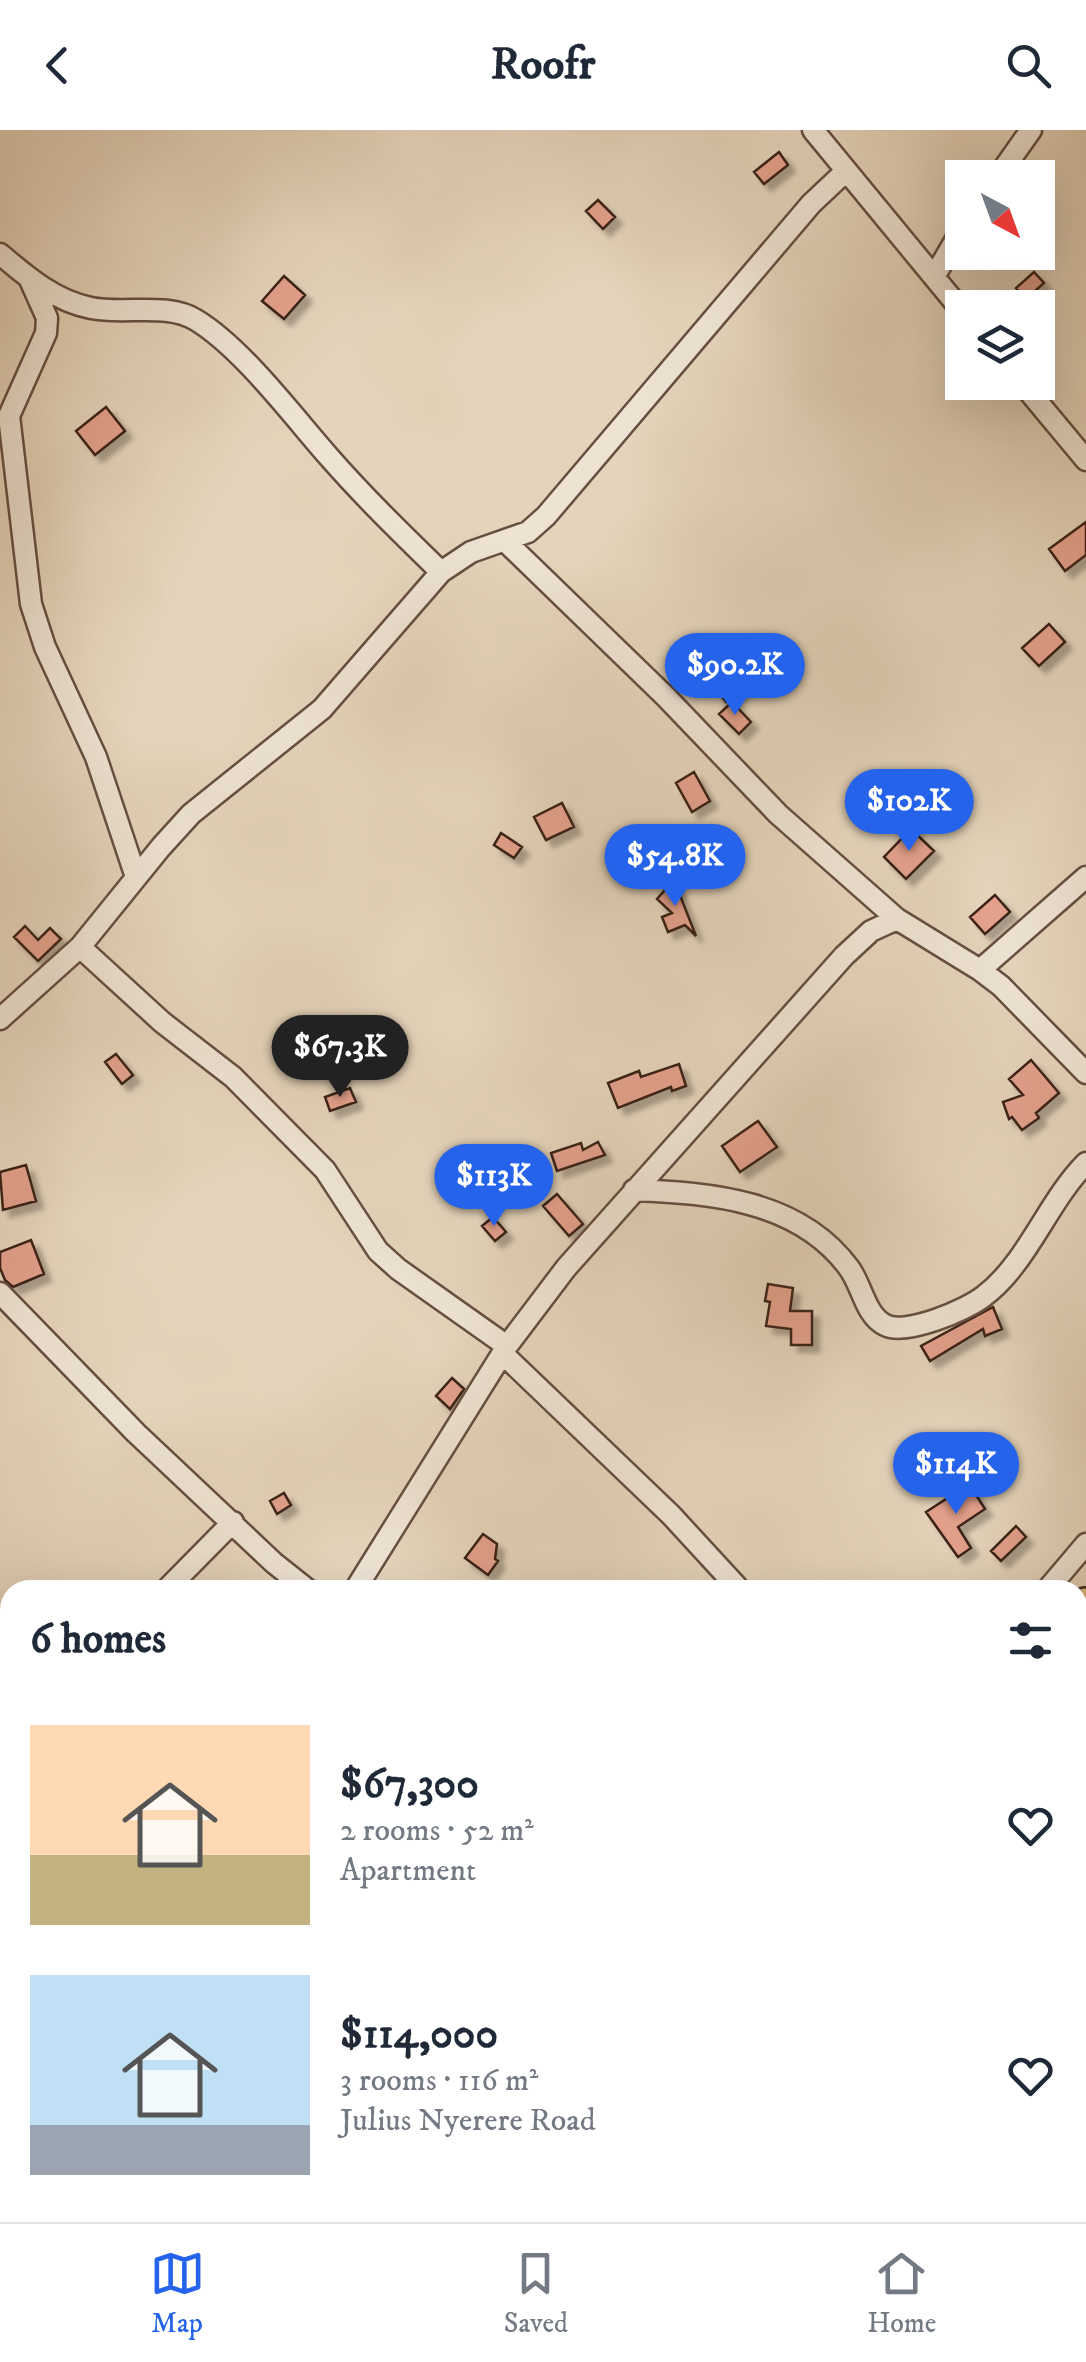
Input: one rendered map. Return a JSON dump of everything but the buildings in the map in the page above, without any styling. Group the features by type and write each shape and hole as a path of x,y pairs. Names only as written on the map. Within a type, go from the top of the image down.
{"street":[{"path":"814,130 945,291"},
{"path":"1010,160 1031,130"},
{"path":"0,1019 80,948 192,814 322,710 441,572 470,552 528,532 546,516 811,204 846,171"},
{"path":"0,254 56,296 91,308 181,312 200,322 266,384 370,502 441,572"},
{"path":"934,277 945,258"},
{"path":"30,280 47,318 46,334 36,362 10,407 9,429 31,604 45,647 96,757 136,877"},
{"path":"1037,400 1086,460"},
{"path":"505,541 666,697 778,814 898,919 1000,986 1086,1073"},
{"path":"980,970 1086,877"},
{"path":"361,1580 505,1350 566,1268 878,922 879,902"},
{"path":"870,931 898,919"},
{"path":"80,948 162,1022 233,1077 325,1170 361,1228 398,1269 505,1350 731,1580"},
{"path":"634,1190 710,1194 749,1202 784,1216 832,1247 860,1284 876,1319 885,1326 910,1328 982,1298 1003,1280 1086,1163"},
{"path":"0,1294 136,1432 295,1580"},
{"path":"176,1580 233,1522"},
{"path":"1056,1580 1086,1544"}]}
